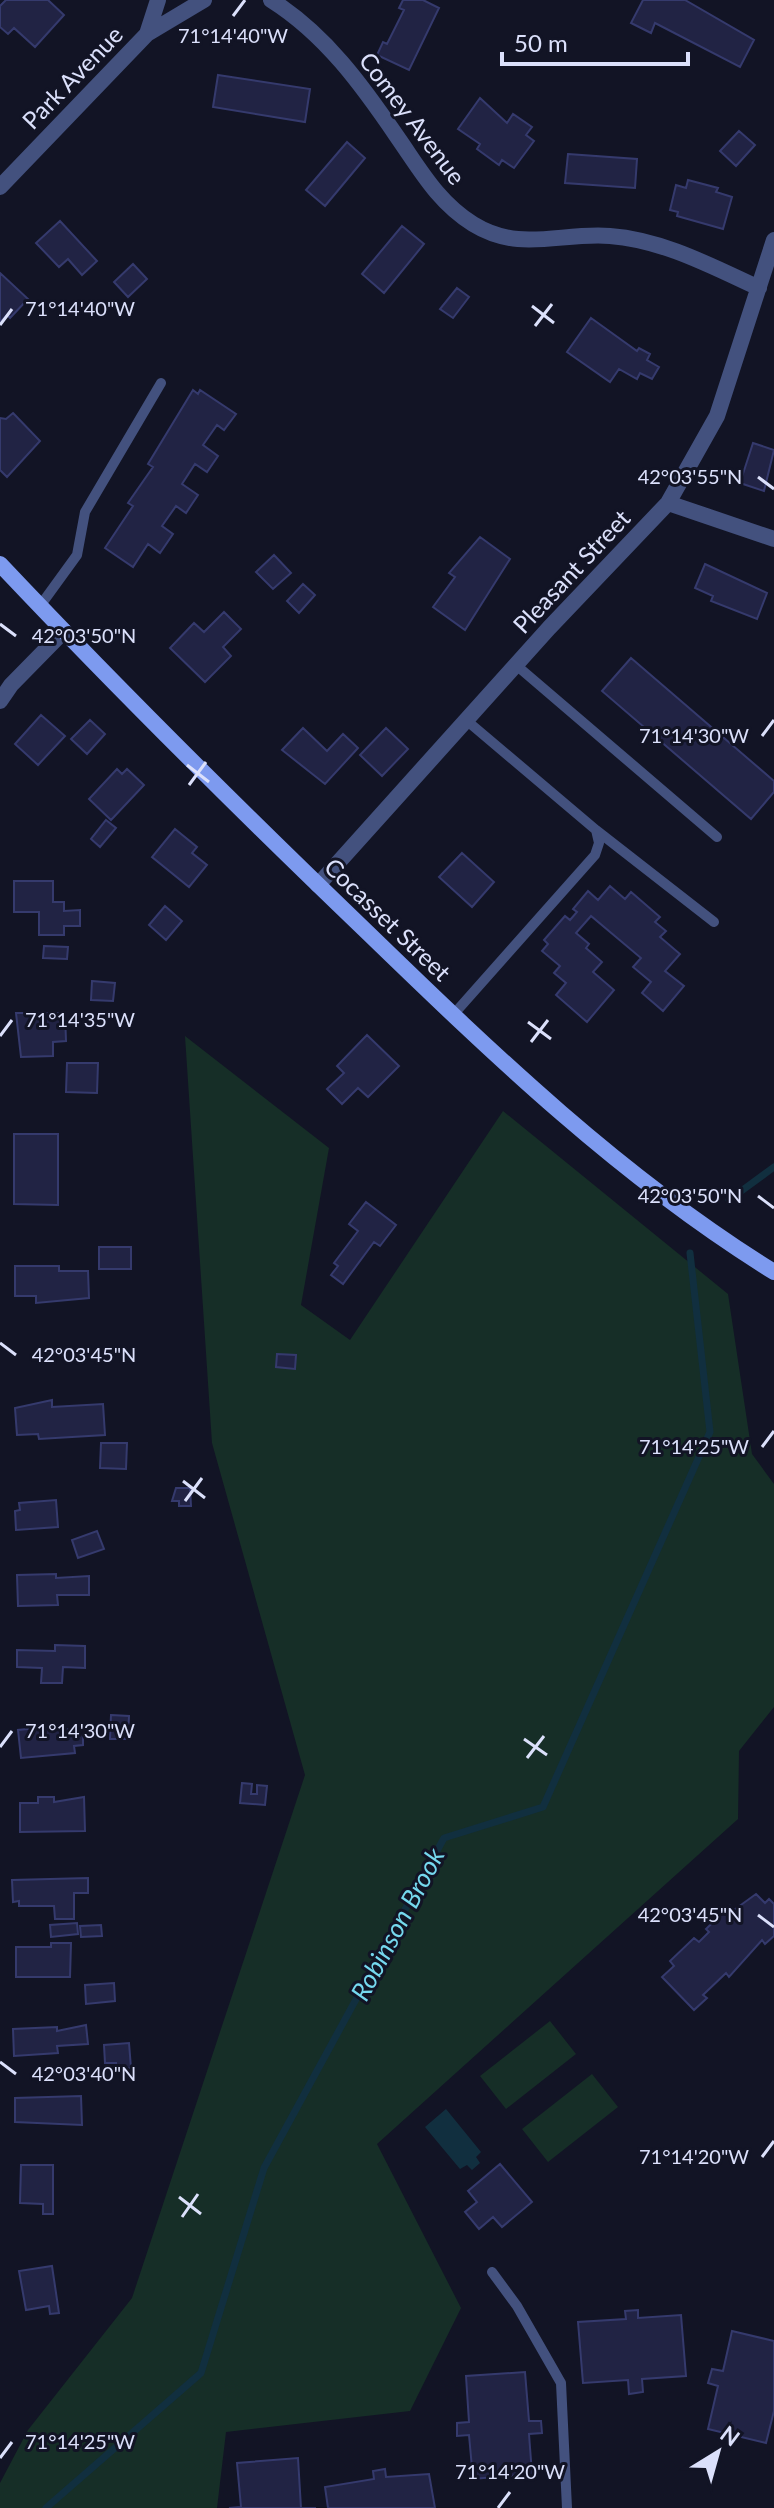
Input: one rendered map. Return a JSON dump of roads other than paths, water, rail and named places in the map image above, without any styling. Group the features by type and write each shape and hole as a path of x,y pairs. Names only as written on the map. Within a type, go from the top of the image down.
{"main road":[{"name":"Cocasset Street","path":"0,564 318,885 453,1015 602,1150 692,1218 774,1272"}],"street":[{"name":"Park Avenue","path":"147,34 158,0"},
{"name":"Park Avenue","path":"0,187 147,34 204,0"},
{"name":"Comey Avenue","path":"271,0 295,15 350,71 433,192 474,225 496,236 531,242 570,236 610,236 646,242 683,254 759,288"},
{"name":"Pleasant Street","path":"318,885 516,665 668,503 717,416 774,240"},
{"path":"668,503 774,539"},
{"path":"0,701 11,685 64,631"}],"lane":[{"path":"40,606 77,555 85,512 161,383"},
{"path":"516,665 717,837"},
{"path":"466,720 596,830 714,922"},
{"path":"453,1015 595,855 599,843 596,830"},
{"path":"492,2272 517,2306 561,2383 567,2508"}],"water":[{"path":"446,2109 481,2152 476,2157 480,2163 472,2170 467,2165 460,2169 425,2127"}],"waterway":[{"name":"Robinson Brook","path":"729,1200 774,1167"},
{"name":"Robinson Brook","path":"46,2508 201,2373 264,2168 444,1838 543,1807 710,1432 690,1253"}]}
